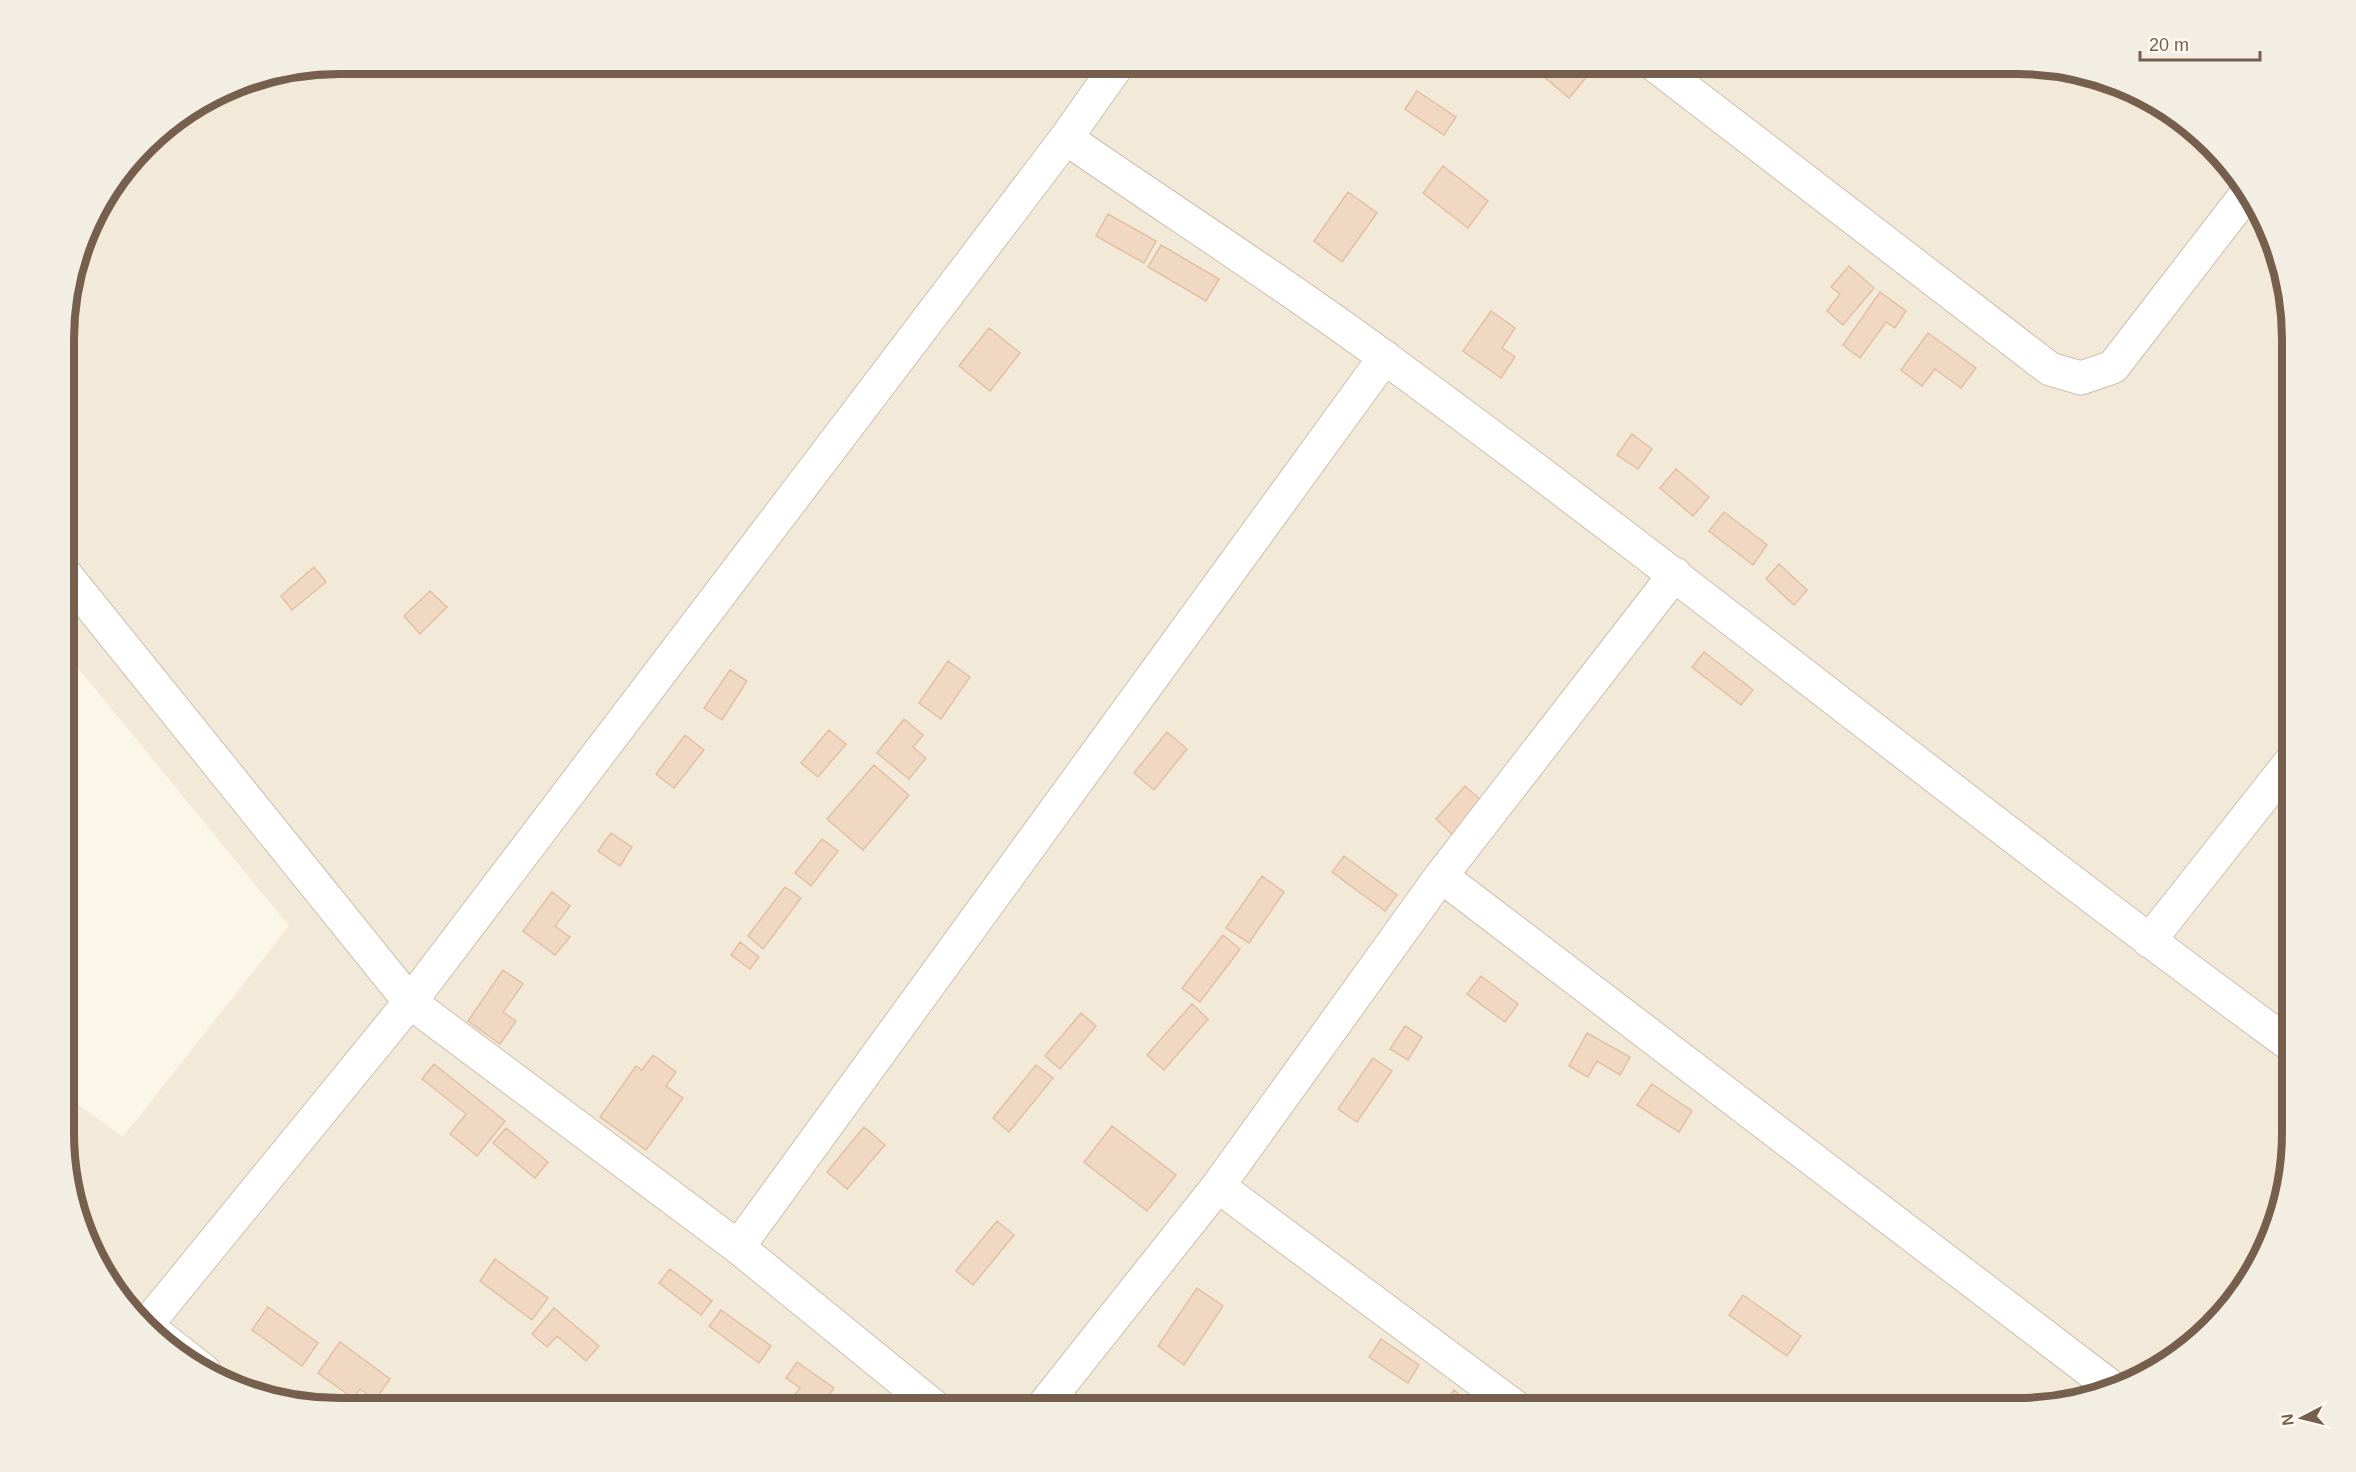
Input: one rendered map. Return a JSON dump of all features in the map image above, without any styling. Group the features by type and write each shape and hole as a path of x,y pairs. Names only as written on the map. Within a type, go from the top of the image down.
{"street":[{"path":"150,1320 410,1002 1066,138 1111,74"},
{"path":"1666,74 2050,369 2081,378 2113,367 2243,199"},
{"path":"1066,138 1385,357 1675,574 2149,941 2282,1039"},
{"path":"738,1247 1385,357"},
{"path":"1049,1399 1218,1186 1440,876 1675,574"},
{"path":"74,585 410,1002 738,1247 925,1399"},
{"path":"2149,941 2282,773"},
{"path":"1440,876 2106,1383"},
{"path":"1218,1186 1505,1399"}],"shaded area":[{"path":"321,74 2035,74 2086,83 2119,94 2150,109 2179,128 2205,151 2238,191 2255,221 2268,253 2277,287 2282,321 2282,1151 2280,1168 2273,1202 2262,1235 2247,1266 2228,1295 2205,1321 2165,1354 2135,1371 2103,1384 2052,1396 2018,1399 338,1399 304,1396 270,1389 221,1371 191,1354 151,1321 118,1281 101,1251 83,1202 74,1151 74,1102 123,1137 289,926 74,663 74,321 79,287 88,253 101,221 118,191 151,151 191,118 221,101 253,88 287,79"}],"building":[{"path":"1541,74 1589,74 1569,98"},
{"path":"1417,91 1456,117 1444,135 1405,109"},
{"path":"1443,166 1488,201 1468,228 1423,193"},
{"path":"1348,192 1377,213 1342,262 1314,241"},
{"path":"1108,214 1156,241 1144,263 1096,236"},
{"path":"1161,245 1219,279 1206,301 1148,267"},
{"path":"1849,266 1874,288 1843,325 1827,311 1840,294 1831,287"},
{"path":"1880,292 1906,311 1895,328 1886,322 1860,358 1843,345"},
{"path":"1491,311 1515,328 1502,348 1515,357 1501,378 1463,351"},
{"path":"989,328 1020,353 990,391 959,366"},
{"path":"1928,333 1976,368 1961,388 1935,369 1922,386 1901,370"},
{"path":"1632,434 1652,449 1638,469 1617,455"},
{"path":"1676,469 1709,497 1693,516 1660,488"},
{"path":"1724,512 1767,545 1753,565 1709,531"},
{"path":"1779,564 1807,590 1794,605 1766,579"},
{"path":"314,567 326,582 292,610 281,596"},
{"path":"430,591 447,607 420,634 404,616"},
{"path":"1704,652 1753,690 1741,705 1692,667"},
{"path":"948,661 970,677 941,719 919,703"},
{"path":"730,670 747,681 722,720 704,708"},
{"path":"904,719 923,735 913,747 926,758 909,779 877,753"},
{"path":"829,730 846,744 818,777 801,763"},
{"path":"1167,732 1187,749 1154,790 1134,773"},
{"path":"685,735 704,750 674,788 656,774"},
{"path":"874,765 909,795 863,850 827,819"},
{"path":"1465,786 1483,802 1454,836 1436,819"},
{"path":"611,833 632,847 620,866 598,851"},
{"path":"822,839 838,851 811,886 795,873"},
{"path":"1344,856 1397,895 1385,911 1332,872"},
{"path":"1262,876 1284,892 1249,943 1226,928"},
{"path":"785,887 801,898 763,949 748,936"},
{"path":"552,892 570,906 555,926 570,937 555,955 523,931"},
{"path":"1223,935 1240,949 1200,1002 1182,988"},
{"path":"740,942 759,957 750,969 731,955"},
{"path":"503,970 523,984 503,1012 516,1021 500,1044 468,1021"},
{"path":"1481,976 1518,1004 1505,1022 1467,994"},
{"path":"1192,1004 1208,1019 1164,1070 1147,1055"},
{"path":"1081,1013 1096,1026 1060,1069 1045,1056"},
{"path":"1405,1026 1422,1037 1408,1060 1390,1049"},
{"path":"1587,1033 1630,1057 1620,1075 1597,1061 1588,1077 1569,1066"},
{"path":"653,1055 676,1072 666,1086 683,1098 646,1150 600,1117 636,1066 642,1070"},
{"path":"1373,1058 1392,1071 1357,1122 1338,1109"},
{"path":"434,1064 505,1121 477,1156 450,1134 466,1114 422,1079"},
{"path":"1036,1065 1053,1078 1009,1132 993,1118"},
{"path":"1652,1084 1692,1111 1679,1132 1637,1105"},
{"path":"1112,1126 1176,1175 1147,1211 1084,1162"},
{"path":"864,1127 885,1145 847,1189 827,1172"},
{"path":"506,1128 548,1162 535,1178 493,1143"},
{"path":"997,1221 1014,1235 973,1285 956,1271"},
{"path":"495,1259 548,1298 532,1320 480,1281"},
{"path":"670,1269 712,1301 701,1315 659,1283"},
{"path":"1197,1288 1223,1306 1184,1365 1158,1346"},
{"path":"1743,1295 1801,1336 1787,1356 1729,1315"},
{"path":"268,1307 318,1343 302,1366 252,1330"},
{"path":"554,1308 599,1346 586,1361 557,1336 547,1347 532,1334"},
{"path":"721,1310 771,1346 759,1363 709,1326"},
{"path":"1381,1339 1419,1365 1408,1383 1369,1357"},
{"path":"340,1342 390,1379 376,1399 360,1389 353,1398 318,1373"},
{"path":"797,1362 834,1388 826,1399 792,1399 800,1388 786,1378"},
{"path":"1454,1390 1465,1399 1447,1399"}]}
